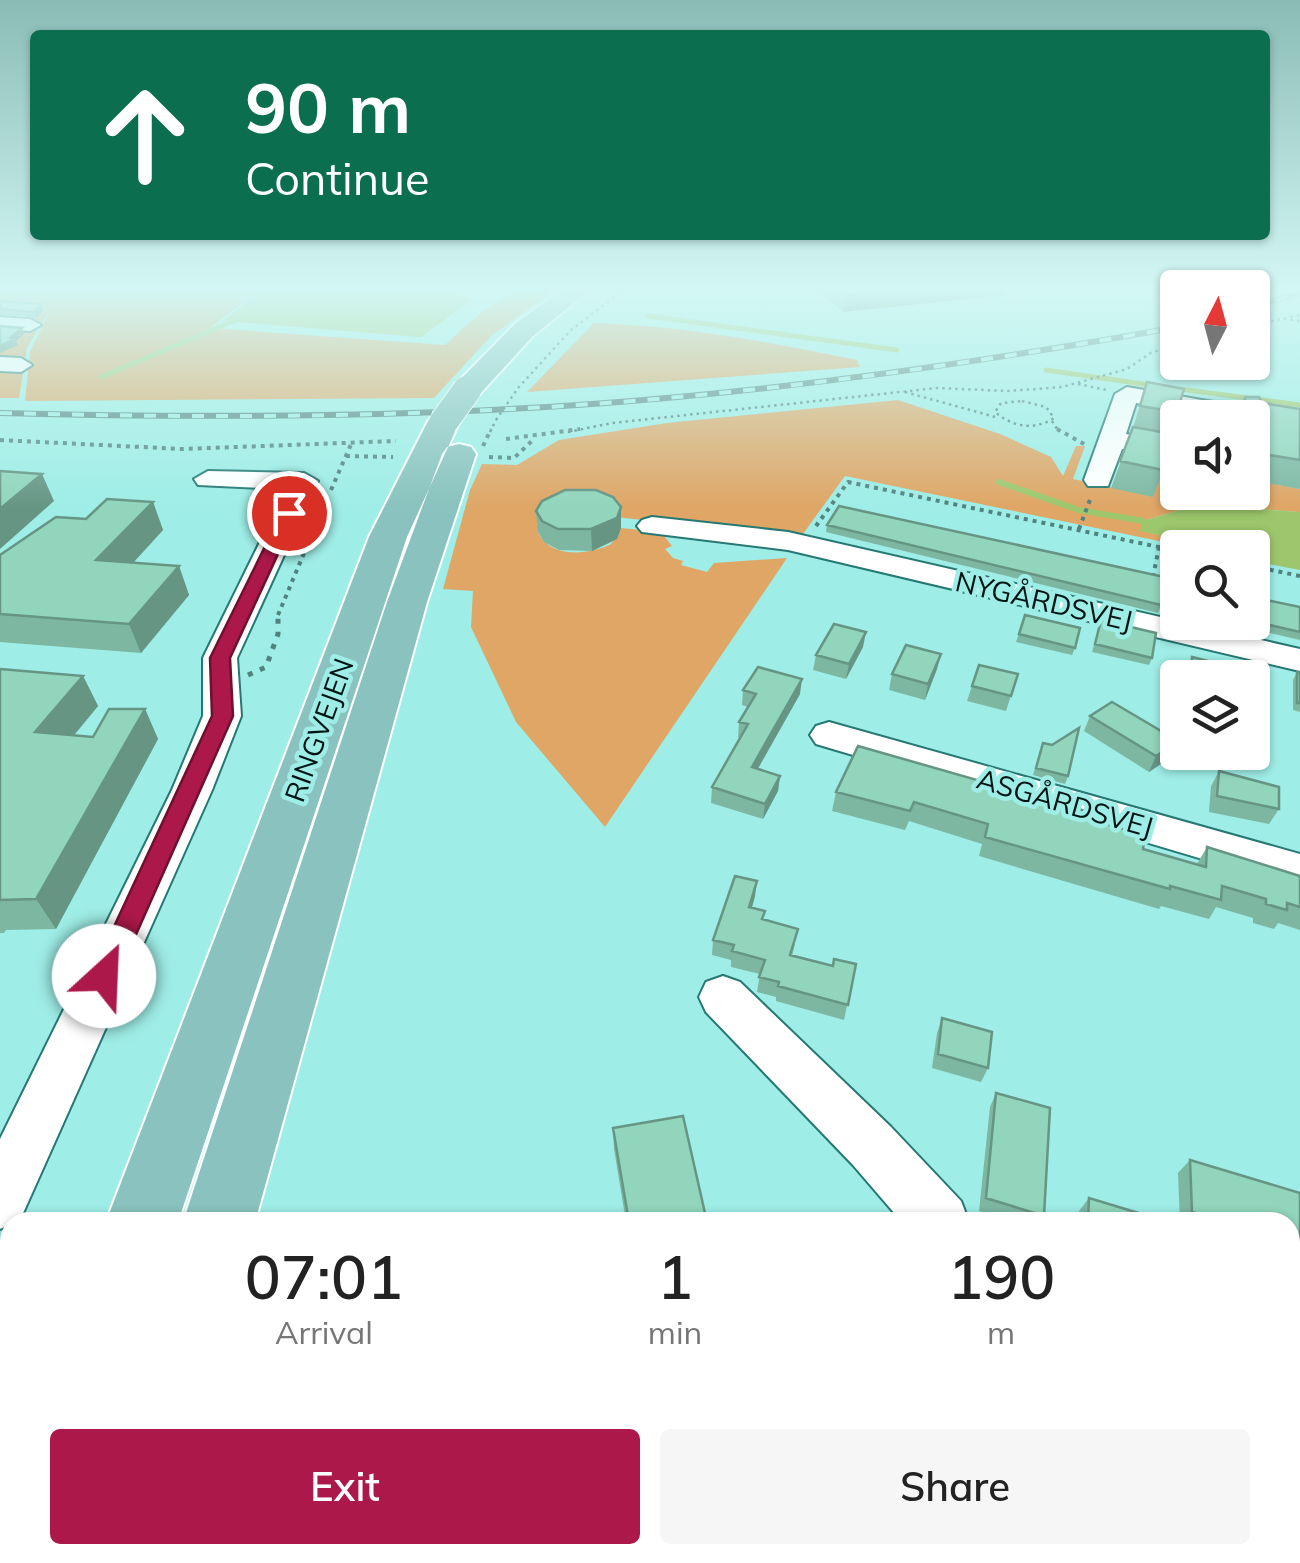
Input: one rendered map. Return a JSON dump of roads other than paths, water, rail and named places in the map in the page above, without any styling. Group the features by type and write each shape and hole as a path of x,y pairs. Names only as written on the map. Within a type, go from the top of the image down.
{"main road":[{"name":"RINGVEJEN","path":"223,1212 418,568 445,488 486,416 510,362"},
{"name":"RINGVEJEN","path":"146,1212 388,537 418,468 486,416 529,362"}],"street":[{"path":"1098,480 1110,444 1118,385 1300,425"},
{"path":"1110,444 1160,449"},
{"path":"0,1200 192,790 222,716 220,658 304,481 208,479"},
{"name":"NYGÅRDSVEJ","path":"652,526 796,543 1300,660"},
{"name":"ASGÅRDSVEJ","path":"829,734 1300,871"},
{"path":"724,996 872,1146 931,1212"}],"waterway":[{"path":"101,377 137,362"},
{"path":"1046,370 1157,386"},
{"path":"1172,388 1300,405"},
{"path":"999,482 1079,510 1143,521"}],"railway":[{"path":"0,413 296,416 444,412 739,391 963,362"}]}
